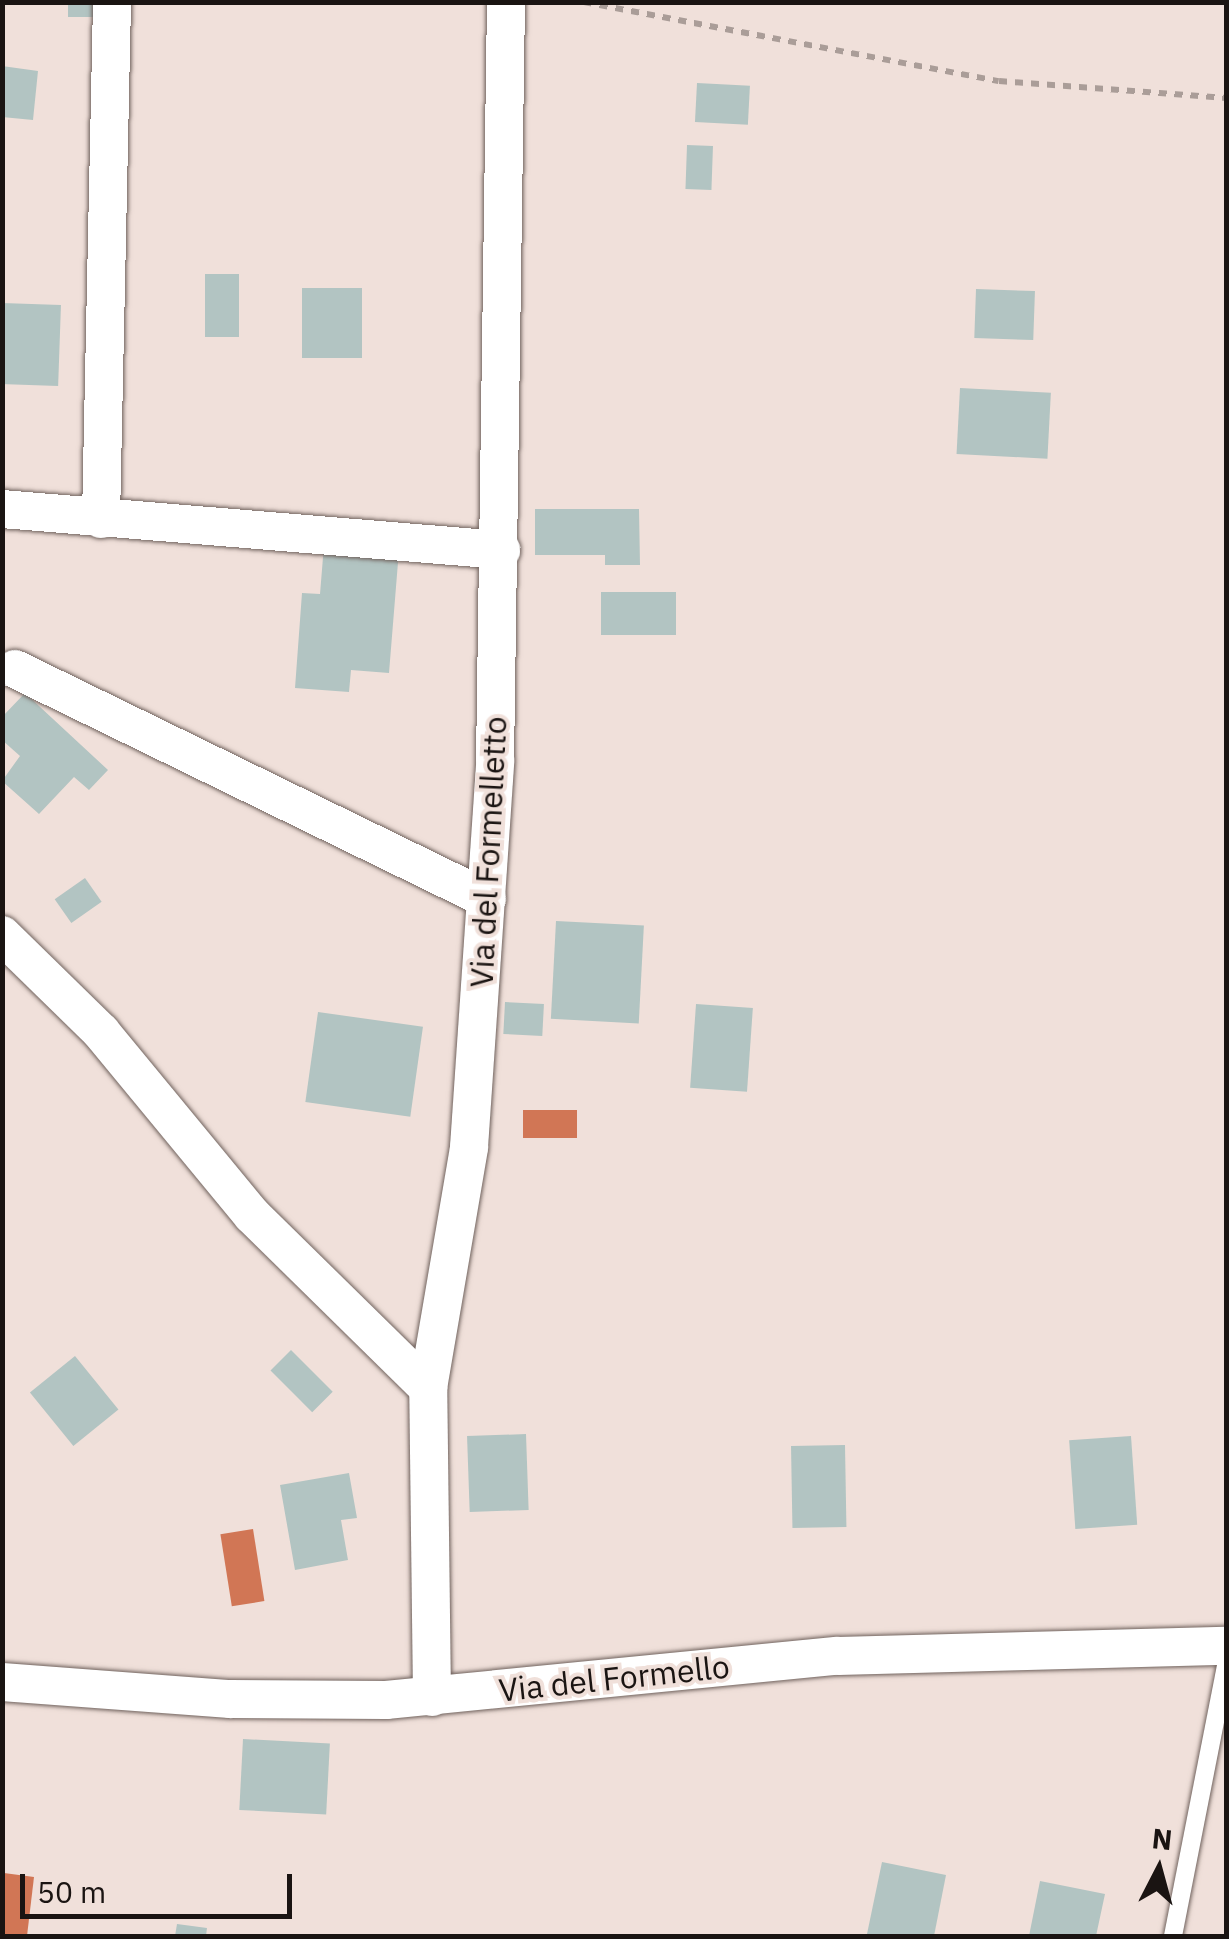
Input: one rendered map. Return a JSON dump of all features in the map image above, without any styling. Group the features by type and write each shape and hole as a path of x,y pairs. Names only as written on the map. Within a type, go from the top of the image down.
{"street":[{"path":"101,519 112,2"},
{"name":"Via del Formelletto","path":"432,1698 428,1388 465,1180 487,899 501,550 506,2"},
{"path":"2,509 501,550"},
{"path":"15,669 487,899"},
{"path":"2,935 101,1032 242,1205 428,1388"},
{"name":"Via del Formello","path":"2,1682 230,1699 432,1698 838,1656 1226,1646"}],"lane":[{"path":"1173,1936 1226,1665"}],"path":[{"path":"584,2 999,81 1226,98"}],"shaded area":[{"path":"523,1110 577,1110 577,1138 523,1138"},
{"path":"253,1529 264,1601 232,1606 220,1534"},
{"path":"4,1873 34,1877 27,1936 3,1936"}],"building":[{"path":"68,2 102,2 102,17 68,17"},
{"path":"2,66 38,71 33,120 2,117"},
{"path":"697,83 750,86 748,125 695,122"},
{"path":"687,145 713,146 711,190 685,189"},
{"path":"205,274 239,274 239,337 205,337"},
{"path":"302,288 362,288 362,358 302,358"},
{"path":"976,289 1035,291 1033,340 974,338"},
{"path":"2,303 61,305 58,386 2,384"},
{"path":"960,388 1051,393 1047,459 957,454"},
{"path":"535,509 639,509 640,565 605,565 605,555 535,555"},
{"path":"324,545 399,550 389,673 351,670 349,692 295,688 302,593 320,594"},
{"path":"601,592 676,592 676,635 601,635"},
{"path":"25,693 108,770 89,790 74,777 39,814 2,781 20,756 2,740 2,717"},
{"path":"85,878 102,902 71,923 55,899"},
{"path":"556,921 644,926 639,1023 551,1019"},
{"path":"505,1002 544,1004 542,1036 503,1034"},
{"path":"696,1004 753,1008 747,1092 690,1088"},
{"path":"318,1012 423,1027 410,1117 305,1102"},
{"path":"291,1350 333,1392 312,1412 270,1371"},
{"path":"75,1356 118,1410 73,1446 30,1393"},
{"path":"526,1434 529,1510 470,1512 467,1436"},
{"path":"1131,1436 1137,1525 1075,1529 1069,1440"},
{"path":"845,1445 846,1527 792,1528 791,1446"},
{"path":"349,1473 357,1518 341,1520 348,1560 295,1570 280,1485"},
{"path":"243,1739 330,1744 326,1814 239,1810"},
{"path":"882,1862 946,1875 934,1936 867,1934"},
{"path":"1040,1881 1105,1894 1096,1936 1029,1936"},
{"path":"177,1924 207,1928 206,1936 175,1936"}]}
